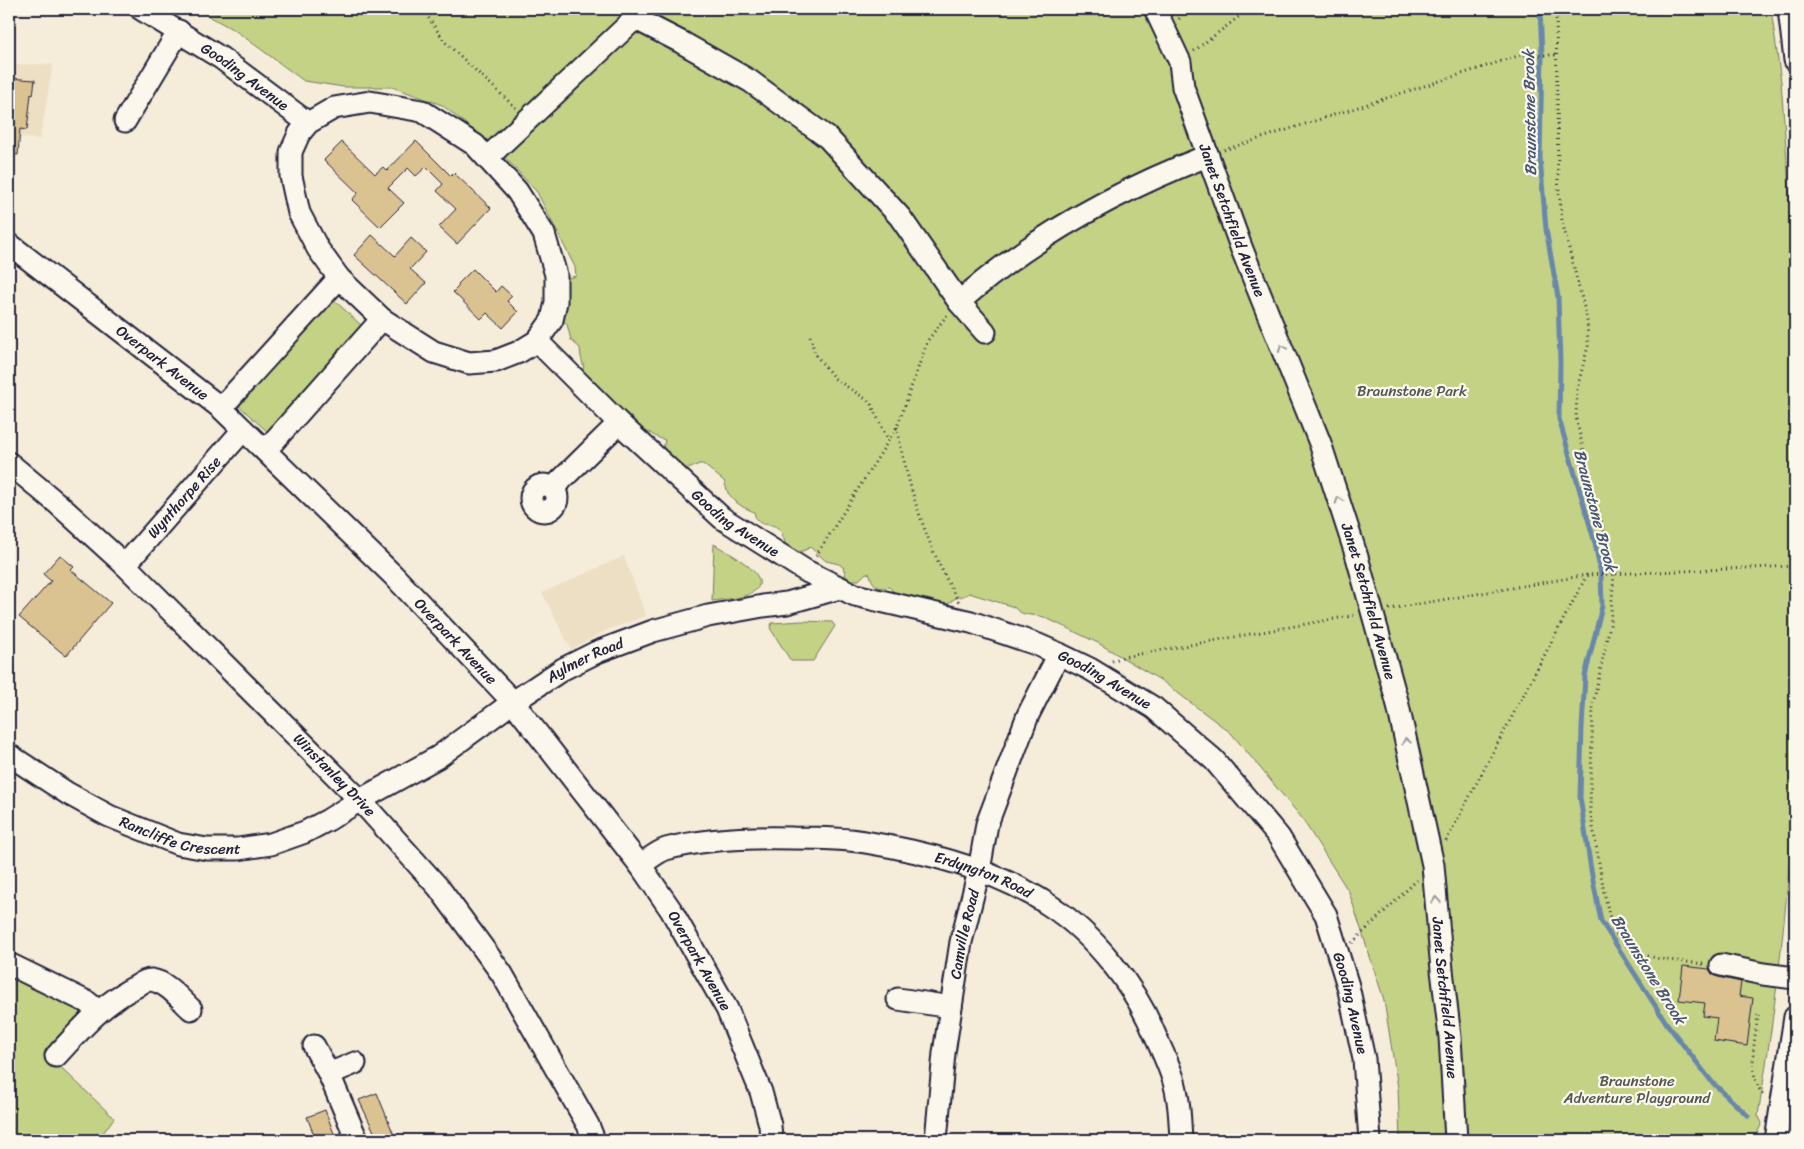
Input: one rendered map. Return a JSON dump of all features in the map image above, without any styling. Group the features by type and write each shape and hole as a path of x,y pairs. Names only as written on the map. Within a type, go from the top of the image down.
{"street":[{"name":"Gooding Avenue","path":"141,9 221,58 308,123"},
{"name":"Janet Setchfield Avenue","path":"1156,9 1180,62 1183,87 1241,247 1320,443 1374,612 1397,702 1433,865 1450,1037 1456,1140"},
{"path":"1789,9 1795,60"},
{"path":"487,158 641,14 681,42 750,81 828,138 900,217 959,302 985,332"},
{"path":"126,121 179,31"},
{"path":"370,102 422,111 475,145 517,191 544,234 556,275 556,302 552,320 537,341 519,352 496,361 469,362 434,352 382,319 339,278 318,249 299,212 291,176 291,152 308,123 334,108 370,102"},
{"path":"959,302 986,278 1018,254 1114,196 1168,171 1207,156"},
{"name":"Overpark Avenue","path":"9,244 221,408 393,575 513,702 640,865 671,910 727,1009 761,1092 770,1125 771,1140"},
{"path":"221,408 339,278"},
{"path":"266,450 382,319"},
{"name":"Gooding Avenue","path":"537,341 620,424 722,518 806,571 855,595 972,622 1059,654 1090,669 1154,708 1220,767 1280,837 1326,915 1348,986 1364,1059 1370,1140"},
{"path":"553,488 620,424"},
{"name":"Wynthorpe Rise","path":"125,565 243,430"},
{"name":"Winstanley Drive","path":"9,463 58,504 125,565 360,800 439,888 502,974 588,1124 594,1140"},
{"name":"Aylmer Road","path":"360,800 438,756 563,669 597,652 653,631 708,616 787,603 840,588"},
{"name":"Camville Road","path":"936,1140 944,1053 961,942 980,871 987,824 1028,715 1059,654"},
{"name":"Rancliffe Crescent","path":"9,755 67,793 109,816 178,844 207,849 238,849 271,844 305,832 360,800"},
{"name":"Erdyngton Road","path":"640,865 664,850 709,842 762,837 863,842 922,854 980,871 1021,888 1050,906 1077,927 1114,966 1146,1013 1177,1094 1181,1140"},
{"path":"9,964 87,1002 98,1011"},
{"path":"1721,965 1763,974 1795,978"},
{"path":"56,1056 98,1011 118,995 149,980 158,982 170,989 191,1009"},
{"path":"898,999 951,1007"},
{"path":"1776,1140 1795,1017"},
{"path":"314,1046 329,1074 357,1140"},
{"path":"329,1074 355,1063"}],"path":[{"path":"432,9 428,17 444,42 529,120"},
{"path":"1180,62 1249,9"},
{"path":"1556,9 1558,180 1562,221 1588,319 1588,346 1577,389 1576,418 1595,500 1612,558 1614,574 1610,625 1593,704 1590,809 1604,892 1613,930 1633,952 1660,959 1721,965"},
{"path":"1207,156 1521,55 1556,55"},
{"path":"806,571 897,427 928,340 959,302"},
{"path":"810,336 815,354 834,378 870,402 888,440"},
{"path":"897,427 904,466 928,535 947,581 972,622"},
{"path":"1090,669 1122,657 1587,574 1795,566"},
{"path":"1339,956 1433,865 1587,574"},
{"path":"1758,1015 1753,1052 1756,1084 1765,1096 1783,1100"}],"shaded area":[{"path":"53,64 40,139 9,136 9,65"},
{"path":"624,556 646,616 607,630 571,649 542,593"}],"green space":[{"name":"Braunstone Park","path":"196,9 1771,9 1781,82 1795,268 1795,790 1781,953 1758,1115 1762,1123 1754,1140 1400,1140 1398,1088 1384,1000 1349,892 1301,817 1231,733 1162,681 1098,643 1044,617 1024,614 1014,607 969,593 954,599 944,606 899,597 889,587 878,587 872,581 870,574 866,573 859,580 849,580 843,567 826,561 810,547 801,551 788,548 783,535 776,526 758,521 754,512 736,502 728,493 724,481 703,464 691,468 678,469 662,453 665,440 638,429 626,413 621,409 616,409 580,370 584,368 580,348 571,340 567,324 560,318 555,295 568,278 576,276 575,267 537,192 497,149 442,105 392,87 344,87 304,81 236,31"},
{"path":"332,298 364,328 270,434 238,405"},
{"path":"714,544 748,566 759,580 758,587 751,593 742,596 712,601"},
{"path":"801,621 832,622 835,626 813,661 791,661 770,628 772,623"},
{"path":"9,975 27,986 79,1009 80,1013 45,1052 114,1118 98,1140 9,1140"}],"building":[{"path":"9,78 35,80 33,95 31,94 27,130 20,129 18,155 9,154"},
{"path":"416,141 451,176 454,173 491,208 457,244 439,227 456,209 437,191 443,184 426,167 416,176 408,168 388,188 404,203 380,227 352,200 358,193 324,160 342,142 375,174 383,167 387,171"},
{"path":"372,235 395,256 411,238 426,252 410,269 426,283 407,304 354,255"},
{"path":"473,269 496,292 501,286 512,296 507,301 518,312 503,328 487,313 481,319 453,292"},
{"path":"60,555 74,567 71,570 111,603 66,656 19,617 51,581 43,574"},
{"path":"1683,966 1709,969 1712,974 1718,977 1741,982 1739,996 1753,998 1747,1046 1714,1041 1717,1018 1703,1016 1705,1003 1679,1000"},
{"path":"377,1093 396,1140 378,1140 359,1100"},
{"path":"325,1110 337,1140 316,1140 307,1117"}],"waterway":[{"name":"Braunstone Brook","path":"1540,9 1542,55 1540,158 1546,229 1558,297 1559,419 1595,543 1601,574 1602,606 1585,676 1582,728 1580,797 1591,870 1601,921 1667,1024 1712,1082 1748,1116"}],"park label":[{"name":"Braunstone Adventure Playground","path":"1637,1090"}]}
